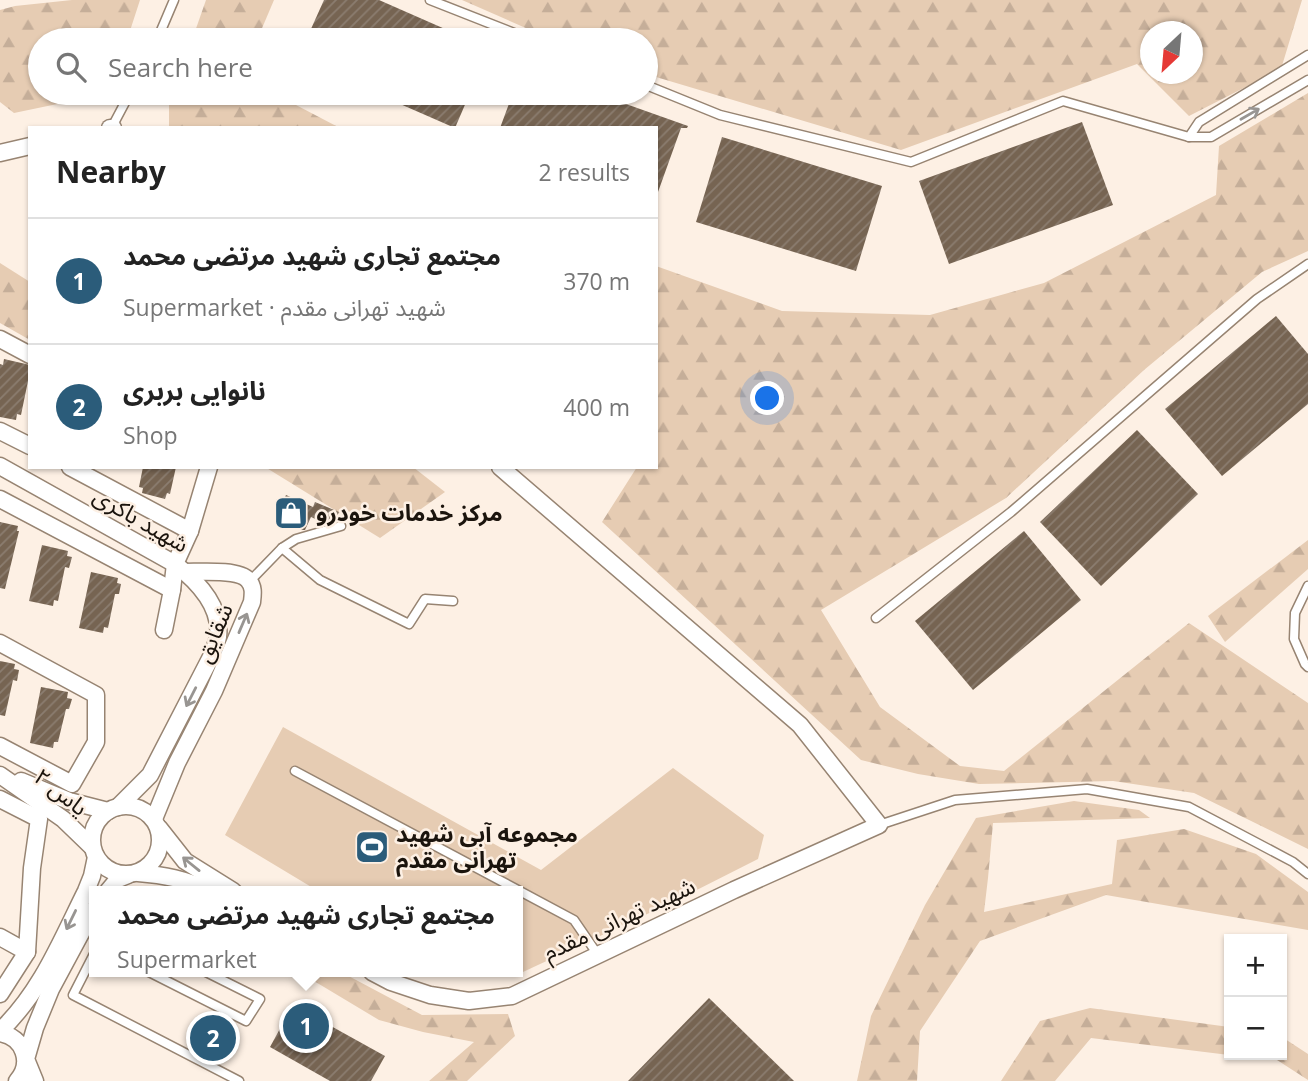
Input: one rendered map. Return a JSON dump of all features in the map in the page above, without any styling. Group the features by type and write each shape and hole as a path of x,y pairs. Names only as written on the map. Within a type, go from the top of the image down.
{"street":[{"path":"0,153 28,146"},
{"path":"0,339 28,354"},
{"path":"1,433 28,445"},
{"name":"شهید باکری","path":"0,466 180,568"},
{"path":"74,469 190,531"},
{"path":"164,630 172,590 208,469"},
{"path":"502,469 800,725 879,825"},
{"path":"0,499 172,590"},
{"name":"شقایق","path":"156,823 177,763 214,691 252,601 253,590 250,581 244,576 180,568"},
{"name":"شقایق","path":"113,809 150,775 213,653 218,638 218,623 205,591 180,568"},
{"path":"0,643 96,695 96,742 72,784 0,747"},
{"path":"0,774 48,807"},
{"path":"0,994 27,952 32,868 48,807 63,780"},
{"path":"0,799 48,807 69,801 113,809 128,806 138,808 156,823 185,861 225,886"},
{"name":"یاس ۲","path":"48,807 94,852"},
{"path":"35,1081 20,1044 0,1032 17,1015 43,979 92,876 94,827 100,818 113,809"},
{"path":"112,886 118,879 153,862 160,845 156,823"},
{"name":"شهید تهرانی مقدم","path":"382,977 430,996 468,1001 512,996 734,890 879,825"},
{"path":"94,852 104,867 115,873 168,876 198,886"},
{"path":"16,1081 25,1068 35,1028 51,989 89,918"},
{"path":"0,937 27,952"}],"lane":[{"path":"162,28 174,0"},
{"path":"430,0 501,28"},
{"path":"1189,137 1199,122 1308,55"},
{"path":"658,90 720,115 911,162 1063,101 1189,137 1211,137 1308,80"},
{"path":"113,126 124,105"},
{"path":"876,618 1011,512 1257,299 1308,264"},
{"path":"250,581 282,548 296,540 341,526"},
{"path":"282,548 320,580 408,624 425,599 453,601"},
{"path":"1308,586 1295,613 1294,639 1308,667"},
{"path":"295,771 510,886"},
{"path":"879,825 955,800 1087,789 1189,807 1293,862 1308,874"},
{"path":"523,893 574,920 598,955"},
{"path":"89,964 73,995 239,1081"},
{"path":"159,977 246,1021 260,999 216,977"}],"green space":[{"path":"72,0 140,0 131,28 28,28 28,105 52,105 14,113 0,102 0,10"},
{"path":"206,0 274,0 262,28 196,28"},
{"path":"462,0 1302,0 1281,69 1189,116 1157,84 1203,84 1203,21 1140,21 1140,67 1137,64 901,150 658,78 658,28 526,28"},
{"path":"1308,93 1308,251 1262,272 1144,370 1006,498 821,610 880,707 960,766 1004,771 1189,623 1308,703 1308,849 1194,793 1113,781 979,784 918,774 861,760 602,522 636,469 658,469 658,267 782,311 930,315 1044,283 1216,195 1219,146"},
{"path":"169,105 296,105 336,126 169,126"},
{"path":"0,263 28,281 28,339 0,323"},
{"path":"268,469 416,469 445,492 380,538"},
{"path":"1308,540 1308,569 1225,642 1208,616"},
{"name":"مجموعه آبی شهید تهرانی مقدم","path":"283,727 541,870 673,768 764,835 758,859 523,972 523,886 310,886 225,835"},
{"path":"1074,801 1139,810 1150,818 993,823 984,912 1112,884 1117,840 1184,829 1256,854 1308,892 1308,930 1106,895 980,941 920,1031 917,1081 857,1081 871,1016 925,905 976,818"},
{"path":"307,977 350,977 422,1015 508,1014 515,1036 467,1081 429,1081 474,1042 379,1020"},
{"path":"1090,1008 1224,1026 1224,1054 1091,1038 1055,1081 1001,1081 1040,1021"},
{"path":"1287,1040 1308,1054 1308,1080 1277,1060 1287,1060"}],"building":[{"path":"324,0 379,0 443,28 311,28"},
{"path":"402,105 465,105 456,126"},
{"path":"509,105 629,105 688,126 681,128 658,192 658,126 501,126"},
{"path":"1082,122 1113,205 949,264 919,181"},
{"path":"722,137 882,186 856,271 696,222"},
{"path":"1276,316 1308,354 1308,404 1222,476 1165,409"},
{"path":"4,359 28,365 28,381 21,415 17,414 16,420 0,417 0,364 3,365"},
{"path":"1137,430 1198,494 1101,586 1040,522"},
{"path":"143,469 176,469 170,494 167,493 165,499 142,493 143,488 139,487"},
{"path":"286,495 313,507 315,502 339,512 335,521 326,524 311,517 303,530 276,518"},
{"path":"0,522 18,526 19,531 5,589 0,588"},
{"path":"1024,531 1081,600 973,690 915,621"},
{"path":"42,545 68,551 67,556 72,557 69,568 65,567 58,601 54,600 53,606 29,601"},
{"path":"91,572 118,578 117,583 121,584 119,594 115,594 108,628 104,627 103,633 79,628"},
{"path":"0,661 15,664 14,669 19,670 17,681 13,680 5,716 0,715"},
{"path":"41,687 68,692 67,698 72,699 69,709 66,709 58,742 54,742 53,748 30,743"},
{"path":"709,998 794,1081 628,1081"},
{"path":"293,1005 385,1056 371,1081 330,1081 270,1047"},
{"path":"210,1019 228,1028 217,1047 200,1037"}],"place":[{"name":"مرکز خدمات خودرو","path":"291,513"},
{"name":"مجموعه آبی شهید تهرانی مقدم","path":"372,847"},
{"name":"مجتمع تجاری شهید مرتضی محمد","path":"306,1026"},
{"name":"نانوایی بربری","path":"213,1038"}]}
